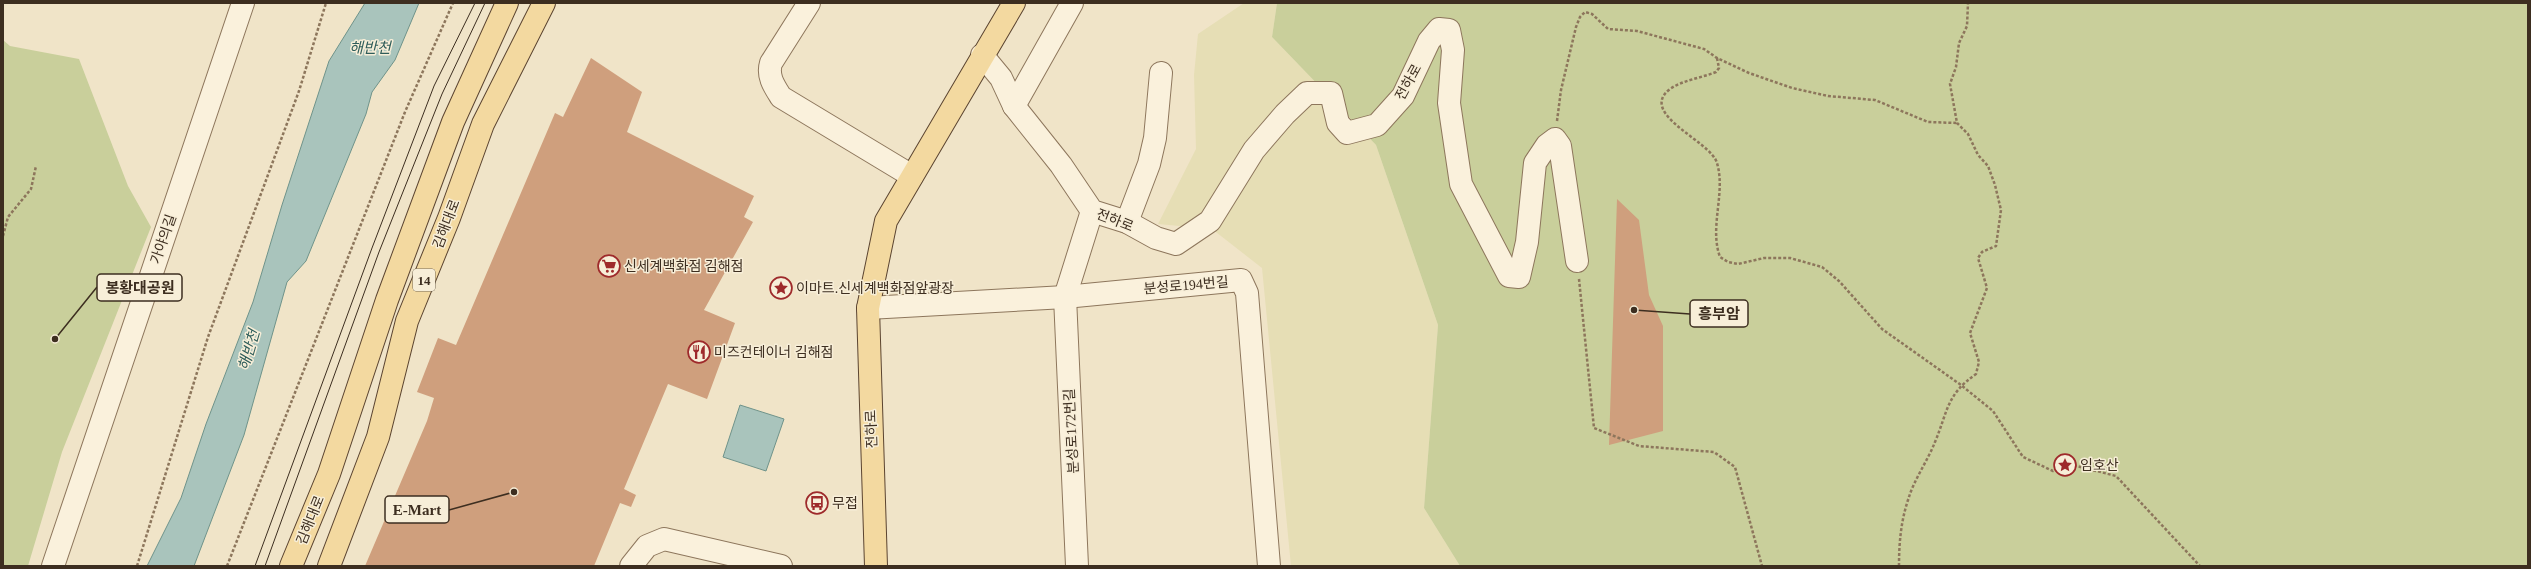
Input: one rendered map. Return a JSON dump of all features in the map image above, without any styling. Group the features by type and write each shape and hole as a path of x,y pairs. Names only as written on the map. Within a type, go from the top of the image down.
{"main road":[{"name":"김해대로","path":"291,566 329,474 387,300 453,122 507,3"},
{"name":"김해대로","path":"329,566 378,437 407,321 449,218 483,124 544,3"},
{"name":"전하로","path":"876,566 868,308 886,221 982,55 1014,3"}],"street":[{"name":"가야의길","path":"53,566 243,3"},
{"path":"809,3 771,63 769,70 776,89 782,97 912,176"},
{"path":"1014,106 1072,3"},
{"name":"전하로","path":"982,55 1001,78 1014,106 1061,165 1092,212 1127,222 1156,238 1176,244 1210,221 1254,150 1285,114 1307,94 1331,93 1338,122 1347,133 1377,125 1403,96 1429,41 1439,30 1449,30 1453,50 1449,103 1461,184 1510,276 1519,277 1528,242 1535,163 1547,144 1555,139"},
{"path":"1127,222 1149,164 1155,138 1161,73"},
{"path":"1555,139 1560,146 1577,261"},
{"path":"1065,297 1092,212"},
{"name":"분성로194번길","path":"868,308 1065,297 1241,280 1247,294 1269,566"},
{"name":"분성로172번길","path":"1065,297 1077,566"},
{"path":"631,566 648,546 664,539 768,564"}],"path":[{"path":"137,566 208,337 299,91 326,3"},
{"path":"227,566 405,112 453,3"},
{"path":"1899,566 1899,536 1909,496 1936,442 1950,400 1960,385 1976,374 1979,362 1970,333 1987,288 1977,262 1982,252 1996,246 2001,210 1988,166 1978,155 1968,134 1957,123 1950,84 1956,67 1959,43 1967,26 1968,3"},
{"path":"1555,139 1561,90 1576,27 1583,13 1590,13 1608,29 1637,31 1704,49 1716,58 1792,88 1814,94 1875,100 1928,122 1957,123"},
{"path":"1716,58 1719,68 1716,72 1669,90 1664,98 1662,107 1667,118 1707,148 1717,162 1719,180 1716,240 1720,257 1728,262 1738,264 1764,258 1790,258 1822,267 1840,281 1882,329 1960,385 1993,411 2023,458 2053,471 2069,464 2116,476 2200,566"},
{"path":"3,236 8,217 31,189 36,166"},
{"path":"1577,261 1594,428 1639,446 1714,452 1735,467 1762,566"}],"shaded area":[{"path":"1244,3 1277,3 1272,37 1376,145 1438,325 1424,508 1460,566 1291,566 1262,268 1212,229 1158,224 1196,149 1194,75 1198,34"}],"green space":[{"path":"1277,3 2528,3 2528,566 1460,566 1424,508 1438,325 1376,145 1272,37"},
{"path":"3,40 10,46 79,59 128,186 151,227 62,452 28,566 3,566"}],"water":[{"name":"해반천","path":"365,3 419,3 395,60 372,92 366,114 306,261 287,282 244,435 194,566 147,566 181,498 206,424 253,302 282,205 329,61"},
{"path":"740,405 784,419 766,471 723,457"}],"building":[{"name":"신세계백화점 김해점","path":"591,58 642,92 627,132 754,196 744,217 753,222 704,310 735,323 707,399 668,384 624,489 636,495 631,507 620,503 594,566 365,566 427,421 434,398 417,392 438,338 456,345 555,113 563,117"},
{"path":"1617,199 1639,220 1649,295 1663,326 1663,431 1609,445"}],"tram line":[{"path":"255,566 372,248 434,86 475,3"},
{"path":"265,566 379,252 442,94 485,3"}],"place":[{"name":"신세계백화점 김해점","path":"609,266"},
{"name":"이마트.신세계백화점앞광장","path":"781,288"},
{"name":"흥부암","path":"1634,310"},
{"name":"봉황대공원","path":"55,339"},
{"name":"미즈컨테이너 김해점","path":"699,352"},
{"name":"임호산","path":"2065,465"},
{"name":"E-Mart","path":"514,492"},
{"name":"무접","path":"817,503"}]}
